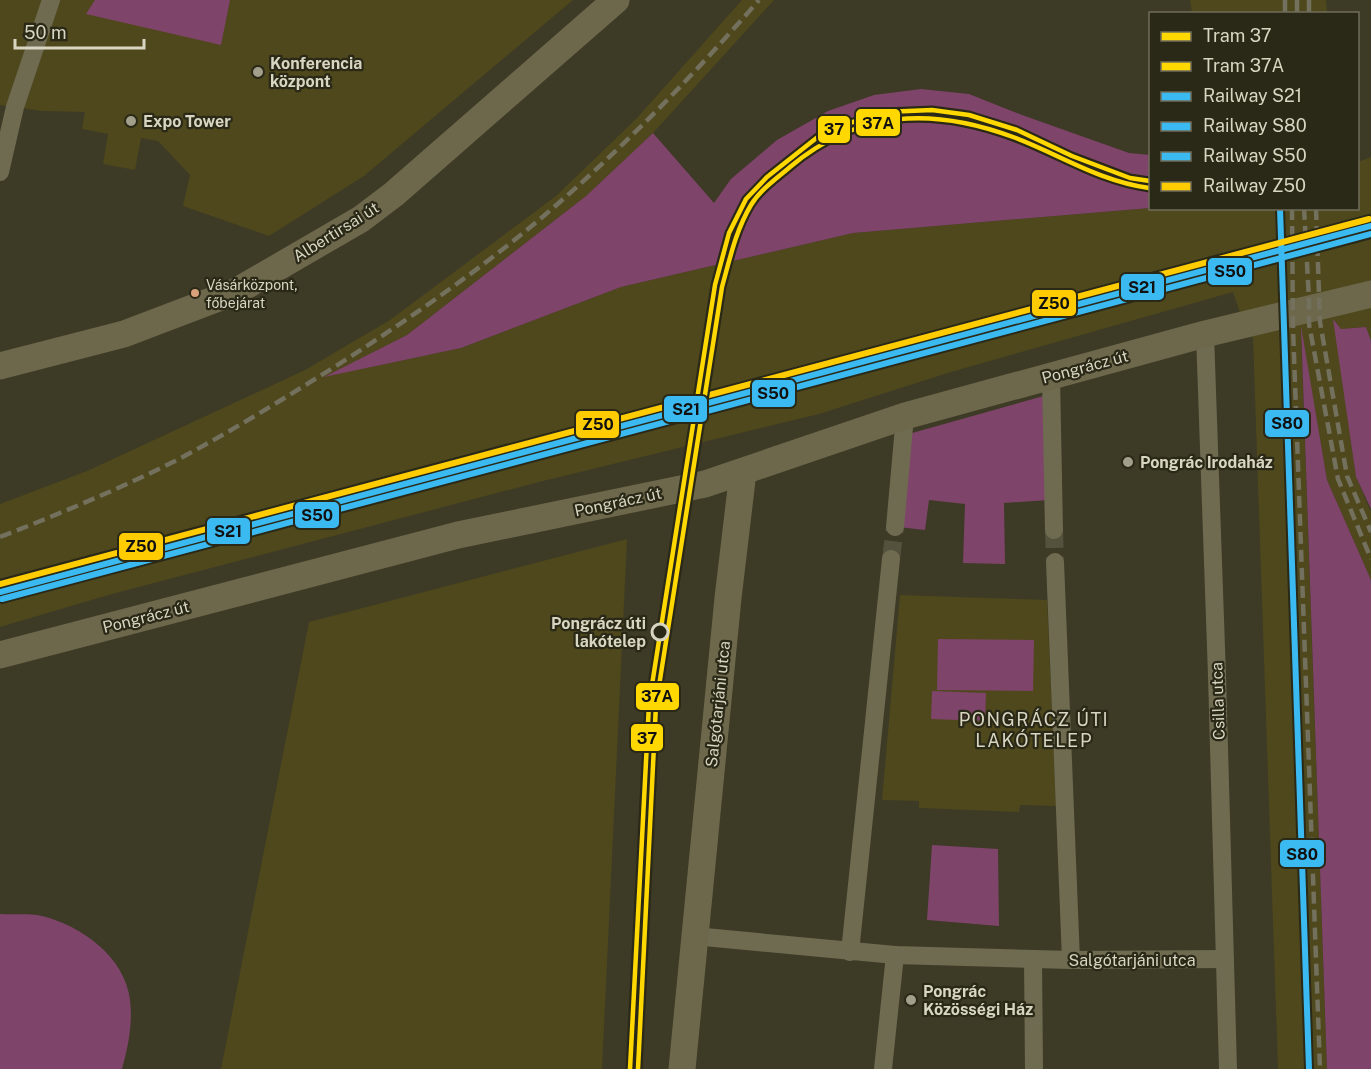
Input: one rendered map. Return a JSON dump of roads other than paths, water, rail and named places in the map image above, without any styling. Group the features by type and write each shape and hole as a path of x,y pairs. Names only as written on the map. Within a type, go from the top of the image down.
{"street":[{"path":"0,172 15,107 51,0"},
{"name":"Albertirsai út","path":"0,366 124,334 237,291 361,219 394,194 616,0"},
{"name":"Pongrácz út","path":"0,656 458,535 705,484 905,416 1205,334 1370,299"},
{"name":"Csilla utca","path":"1205,334 1228,1069"},
{"path":"1051,376 1054,530"},
{"path":"895,527 905,416"},
{"name":"Salgótarjáni utca","path":"682,1069 728,598 743,472"},
{"path":"850,952 891,561"},
{"path":"1055,562 1071,960"},
{"name":"Salgótarjáni utca","path":"694,936 895,955 1071,960 1225,959"},
{"path":"883,1069 895,955"},
{"path":"1033,959 1034,1069"}],"tunnel":[{"path":"891,559 895,527"},
{"path":"1054,530 1055,562"}],"railway":[{"path":"0,537 109,492 194,451 256,416 336,366 444,293 521,235 630,137 683,84 759,0"},
{"path":"1285,0 1285,12"},
{"path":"1297,0 1297,12"},
{"path":"1309,0 1309,12"},
{"path":"1292,210 1293,328 1320,1069"},
{"path":"1304,210 1309,324 1338,479 1371,559"},
{"path":"1316,210 1320,322 1347,476 1371,532"}],"tram line":[{"name":"37","path":"630,1069 649,704 715,285 729,233 746,199 767,177 819,136 885,112 932,110 969,115 1017,130 1072,156 1130,178 1149,181"},
{"name":"37A","path":"638,1069 656,705 722,287 737,234 751,205 769,184 816,148 842,134 897,119 925,118 983,127 1013,137 1096,173 1149,188"}],"rail line":[{"name":"S80","path":"1280,210 1309,1069"},
{"name":"Z50","path":"0,584 1369,219"},
{"name":"S21","path":"0,592 1371,226"},
{"name":"S50","path":"2,599 1371,234"}],"place":[{"name":"Konferencia központ","path":"258,72"},
{"name":"Expo Tower","path":"131,121"},
{"name":"Vásárközpont, főbejárat","path":"195,293"},
{"name":"Pongrác Irodaház","path":"1128,462"},
{"name":"Pongrácz úti lakótelep","path":"660,632"},
{"name":"Pongrác Közösségi Ház","path":"911,1000"}],"district":[{"name":"PONGRÁCZ ÚTI LAKÓTELEP","path":"1034,729"}]}
